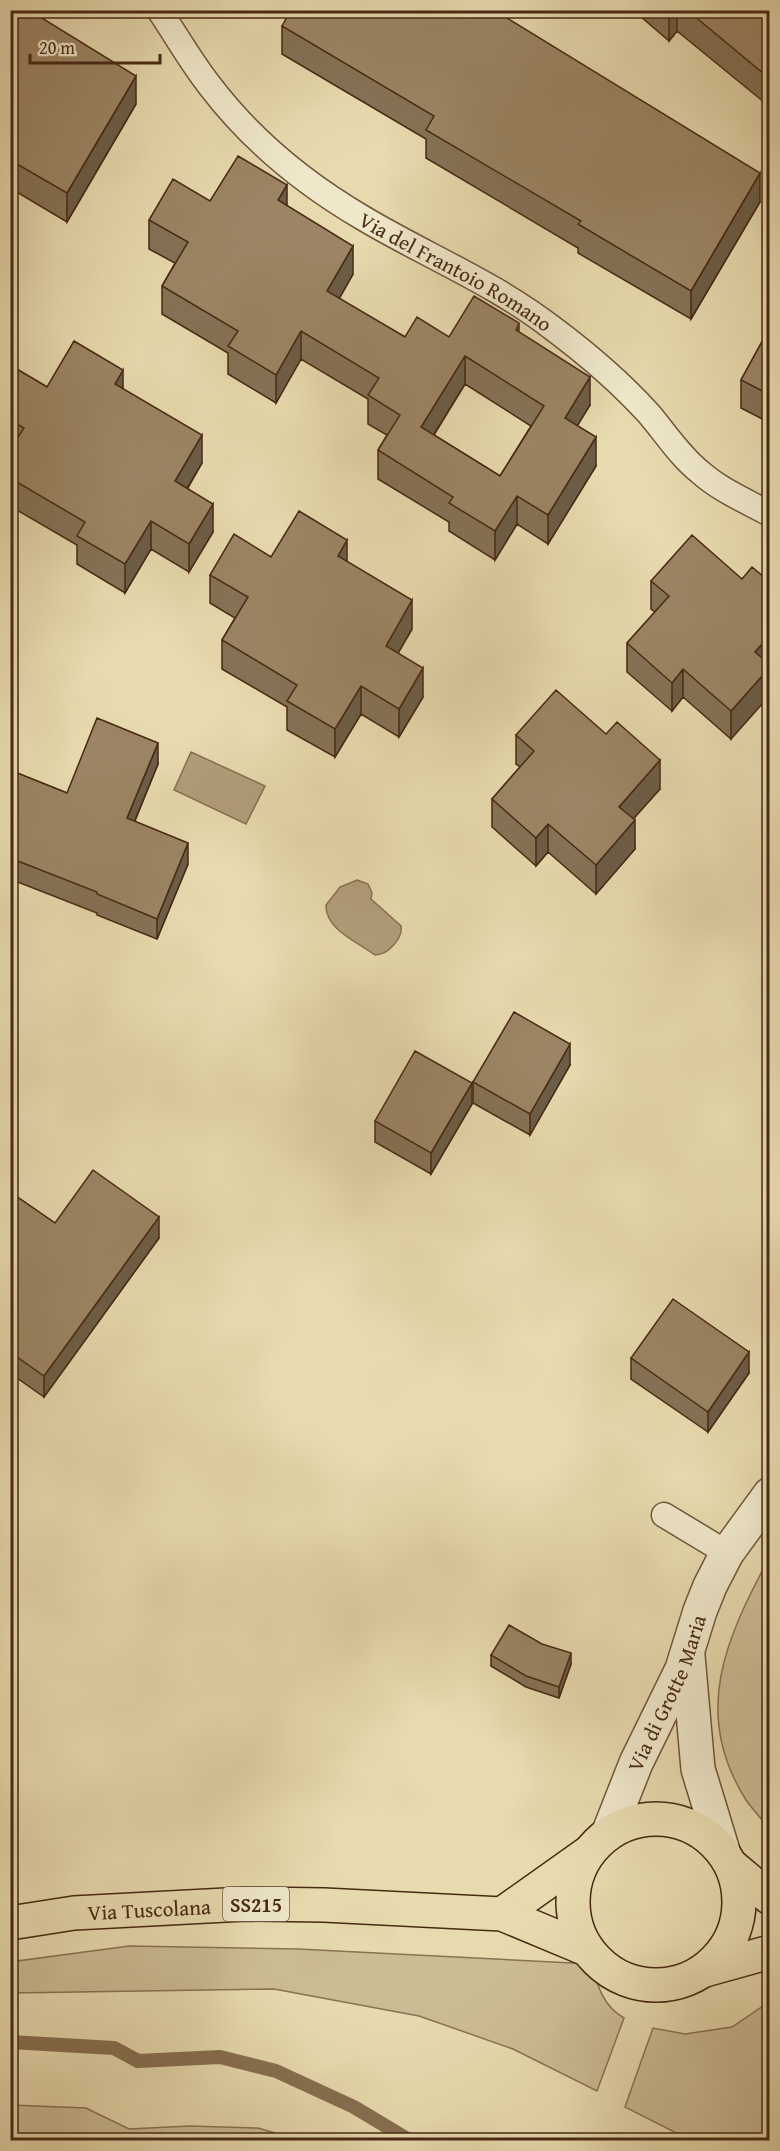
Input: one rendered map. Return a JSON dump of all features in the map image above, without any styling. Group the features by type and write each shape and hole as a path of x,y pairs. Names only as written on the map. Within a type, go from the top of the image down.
{"main road":[{"path":"502,1914 598,1843 631,1822 648,1819 682,1822 697,1829 770,1898"},
{"path":"598,1843 580,1867 574,1884 574,1918 578,1934 586,1949 610,1972 640,1984 657,1986 689,1979 704,1970 727,1947 739,1918 740,1899 738,1882 728,1858"},
{"name":"Via Tuscolana","path":"10,1923 74,1913 244,1904 324,1905 502,1914 586,1949"},
{"path":"704,1970 770,1952"}],"street":[{"name":"Via di Grotte Maria","path":"598,1843 682,1670 700,1611 727,1553 770,1494"},
{"path":"688,1651 698,1769 728,1858"}],"lane":[{"name":"Via del Frantoio Romano","path":"159,10 208,84 233,114 300,176 361,217 503,295 550,326 621,385 698,471 722,488 770,514"},
{"path":"664,1515 727,1553"}],"shaded area":[{"path":"191,752 265,786 246,824 174,790"},
{"path":"357,880 368,884 372,893 371,899 401,926 397,940 389,949 380,954 375,955 343,934 327,914 326,905 340,887"},
{"path":"769,1558 769,1829 746,1800 729,1768 720,1737 718,1707 721,1677 728,1647 753,1588"},
{"path":"129,1946 298,1949 592,1964 606,2002 624,2018 597,2091 513,2049 419,2016 274,1989 11,1993 10,1962"},
{"path":"769,2002 769,2140 690,2140 625,2107 653,2028 685,2034 732,2027"},
{"path":"10,2105 86,2108 129,2129 190,2126 258,2128 299,2140 11,2140"}],"building":[{"path":"10,10 21,15 24,10 29,10 136,76 67,193 10,160"},
{"path":"291,10 494,10 760,173 691,291 578,224 581,221 426,130 434,116 282,26"},
{"path":"687,10 770,10 770,79"},
{"path":"238,156 287,185 278,200 353,246 327,291 405,337 417,317 449,337 474,296 519,323 516,330 590,377 565,418 596,437 548,515 517,496 495,531 449,503 453,497 378,450 400,415 368,395 379,378 301,331 276,375 228,346 238,331 162,286 188,242 149,220 173,179 210,201","holes":["465,356 544,406 500,476 421,427"]},
{"path":"770,327 770,395 741,380"},
{"path":"74,341 123,370 115,384 202,435 175,481 213,504 189,544 151,521 125,564 77,536 85,522 10,478 10,450 24,428 10,420 10,365 47,387"},
{"path":"299,511 347,540 338,556 412,600 386,646 423,668 399,709 361,686 335,729 287,701 297,685 222,640 248,597 210,575 234,534 271,557"},
{"path":"692,535 742,579 752,567 770,582 770,635 755,652 770,667 731,711 683,669 672,683 627,643 669,596 651,581"},
{"path":"556,690 606,734 617,722 660,760 619,807 635,820 596,865 548,824 536,838 492,799 534,751 516,735"},
{"path":"97,718 158,743 127,818 188,843 157,919 97,894 97,892 10,858 10,770 67,793"},
{"path":"514,1012 570,1044 530,1114 473,1082"},
{"path":"415,1051 472,1083 431,1153 375,1121"},
{"path":"93,1170 159,1217 44,1376 10,1352 10,1283 15,1276 10,1272 10,1192 55,1223"},
{"path":"673,1299 749,1352 708,1412 631,1358"},
{"path":"509,1625 542,1644 571,1653 559,1687 526,1676 491,1655"}],"waterway":[{"path":"10,2042 114,2048 138,2061 220,2057 276,2071 354,2107 409,2140"}]}
